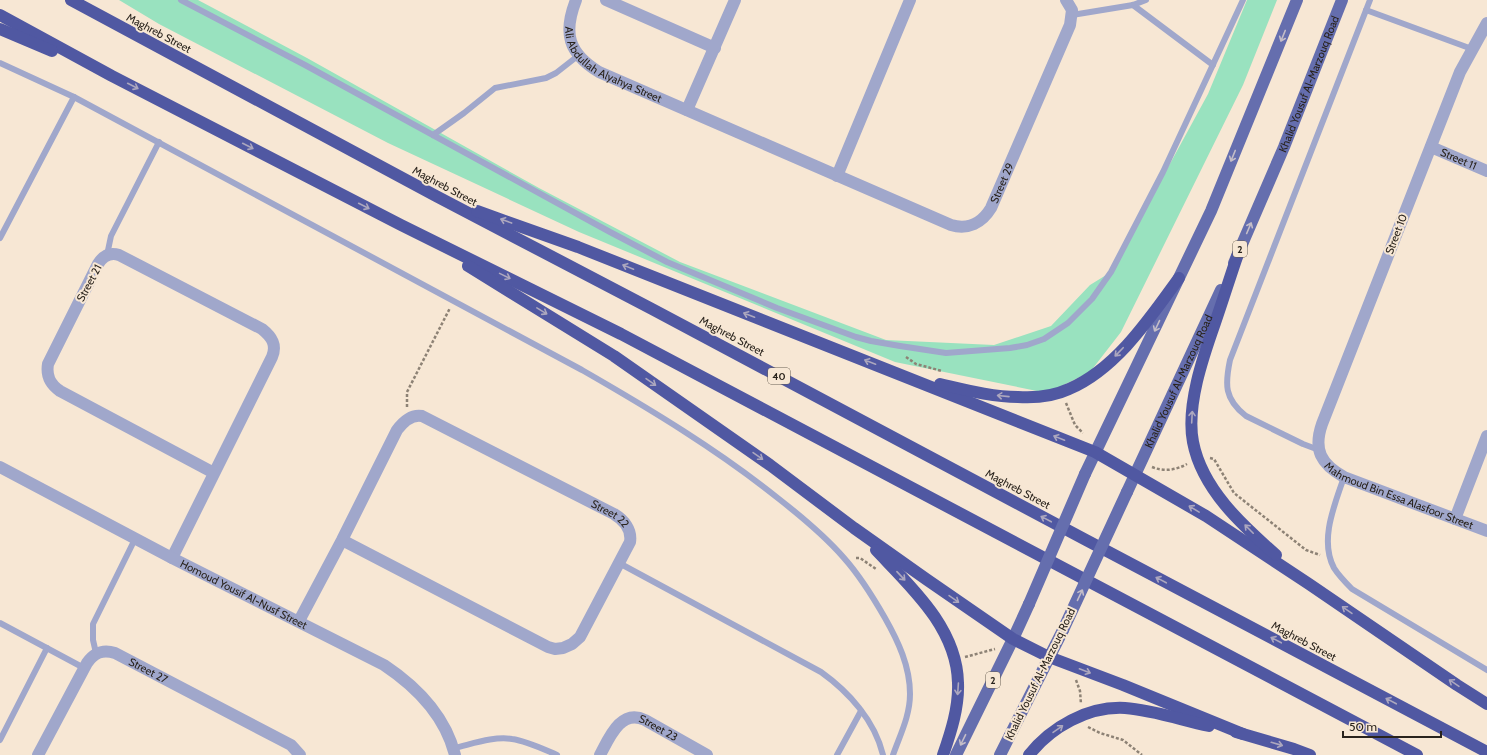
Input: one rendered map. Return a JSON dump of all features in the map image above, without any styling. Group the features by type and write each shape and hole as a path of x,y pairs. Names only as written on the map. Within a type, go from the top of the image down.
{"highway":[{"name":"Maghreb Street","path":"70,0 436,196 659,312 1487,752"},
{"path":"80,0 137,36"},
{"path":"0,15 112,76 401,225 621,334 1417,755"},
{"path":"0,29 112,76"},
{"path":"436,196 578,247 1096,452 1206,516 1487,704"},
{"path":"401,225 614,356 770,465 854,528 1014,639 1049,657 1244,734"},
{"path":"1238,254 1197,378 1192,427 1193,442 1210,483 1229,509 1267,547 1309,584"},
{"path":"906,376 970,390 1012,397 1037,396 1069,389 1083,382 1106,366 1142,326 1179,278"},
{"path":"854,528 907,582 935,618 951,648 956,665 958,684 954,720 944,755"},
{"path":"1029,755 1044,740 1069,722 1081,716 1110,709 1124,708 1244,734 1310,755"}],"main road":[{"name":"2","path":"956,755 1014,639 1085,474 1211,211 1298,0"},
{"name":"Khalid Yousuf Al-Marzouq Road","path":"1000,755 1063,630 1238,254 1284,147 1342,0"}],"street":[{"name":"Ali Abdullah Alyahya Street","path":"576,0 570,15 569,29 572,44 587,64 599,72 687,110"},
{"path":"606,0 715,48"},
{"path":"687,110 735,0"},
{"path":"837,176 910,0"},
{"path":"1066,0 1070,5 1072,15"},
{"name":"Street 29","path":"687,110 951,225 958,227 969,226 982,219 991,208 1070,25 1072,15"},
{"name":"Street 10","path":"1319,450 1318,437 1322,424 1430,147 1460,72 1472,49 1483,39 1487,23"},
{"name":"Street 11","path":"1430,147 1487,171"},
{"name":"Street 21","path":"172,558 272,357 275,348 272,340 262,329 126,258 116,254 107,255 98,264 48,364 47,373 51,383 60,392 214,473"},
{"name":"Street 22","path":"342,540 555,649 568,646 577,641 580,637 630,542 631,538 628,528 618,516 422,416 416,416 407,420"},
{"path":"299,621 342,540 397,430 407,420"},
{"path":"1455,519 1487,436"},
{"name":"Mahmoud Bin Essa Alasfoor Street","path":"1319,450 1326,465 1344,477 1487,531"},
{"name":"Homoud Yousif Al-Nusf Street","path":"0,467 135,539 377,661 408,683 436,712 454,752"},
{"name":"Street 27","path":"96,653 105,651 115,653 291,745 300,755"},
{"path":"38,755 84,668 96,653"},
{"name":"Street 23","path":"600,755 616,727 624,720 635,717 645,720 707,755"}],"lane":[{"path":"180,0 305,65 647,252 777,308 856,337 892,345 946,353 1010,348 1027,345 1044,339 1062,328 1079,314 1104,283 1163,172 1243,0"},
{"path":"1072,15 1133,5 1146,0"},
{"path":"1319,450 1303,444 1246,416 1232,402 1228,393 1228,371 1230,360 1370,0"},
{"path":"1133,5 1213,65"},
{"path":"1366,10 1472,49"},
{"path":"433,135 495,88 546,78 556,73 579,55"},
{"path":"0,63 74,97 582,370 630,397 722,456 782,502 827,541 844,558 871,594 902,650 909,679 910,706 893,755"},
{"path":"0,238 74,97"},
{"path":"107,255 111,236 159,142"},
{"path":"1344,477 1330,522 1329,540 1331,560 1338,574 1352,590 1487,670"},
{"path":"96,653 93,640 93,624 135,539"},
{"path":"620,563 821,672 844,690 861,711 875,733 881,746 882,755"},
{"path":"0,623 84,668"},
{"path":"0,740 47,648"},
{"path":"837,755 861,711"},
{"path":"454,752 497,739 511,738 557,755"}],"path":[{"path":"407,420 407,392 454,301"},
{"path":"1142,462 1162,470 1178,468 1198,457 1214,459 1234,493 1306,550 1331,560"}],"green space":[{"path":"119,0 198,0 307,58 539,188 680,262 886,340 994,345 1051,326 1090,285 1111,272 1208,94 1247,0 1277,0 1243,85 1121,332 1090,372 1047,393 895,362 579,232 388,143 159,24"}]}
